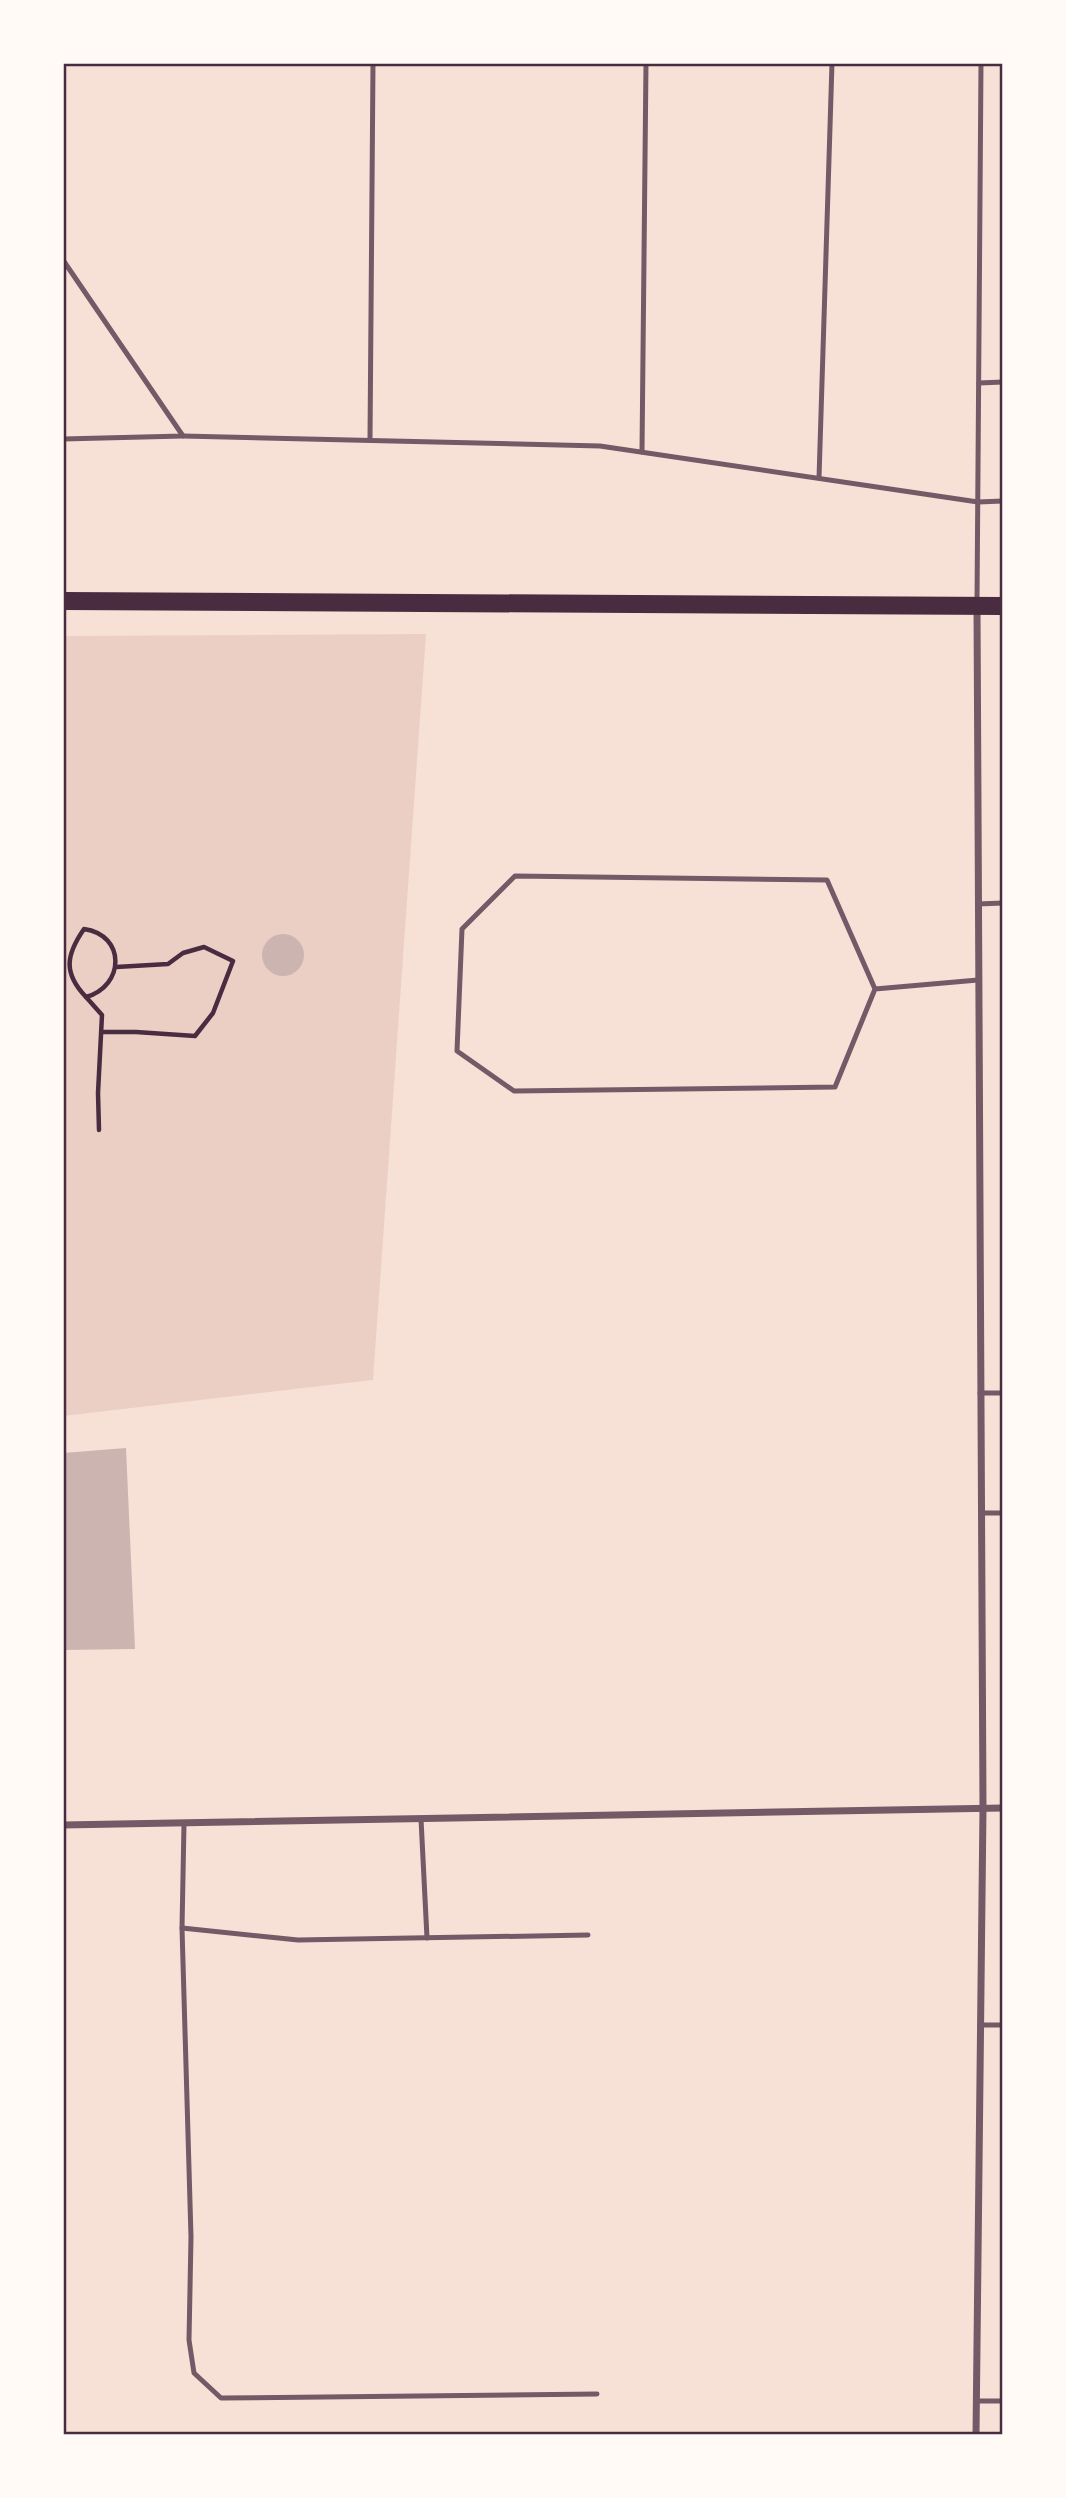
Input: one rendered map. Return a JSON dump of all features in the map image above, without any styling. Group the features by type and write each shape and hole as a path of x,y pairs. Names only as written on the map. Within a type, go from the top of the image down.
{"main road":[{"path":"63,601 1003,606"}],"street":[{"path":"976,2435 983,1808 977,606"},
{"path":"63,1825 1003,1808"}],"lane":[{"path":"370,440 373,63"},
{"path":"642,452 646,63"},
{"path":"819,478 832,63"},
{"path":"977,606 981,63"},
{"path":"63,260 183,436"},
{"path":"979,383 1003,382"},
{"path":"63,439 183,436 600,446 978,502 1003,501"},
{"path":"515,876 827,880 875,989 835,1087 514,1091 457,1051 462,929 515,876"},
{"path":"978,904 1003,903"},
{"path":"875,989 978,980"},
{"path":"980,1393 1003,1393"},
{"path":"981,1513 1003,1513"},
{"path":"421,1819 427,1938"},
{"path":"184,1824 182,1928 191,2237 189,2340 194,2373 221,2398 597,2394"},
{"path":"182,1928 298,1940 588,1935"},
{"path":"980,2025 1003,2025"},
{"path":"976,2402 1003,2401"}],"path":[{"path":"86,997 96,994 110,983 116,967 113,946 99,931 84,929 74,944 66,967 74,984 102,1015 99,1130"},
{"path":"102,1032 195,1036 213,1013 233,961 204,947 183,954 168,964 116,967"}],"shaded area":[{"path":"426,634 373,1380 63,1416 63,636"}],"building":[{"path":"283,934 298,940 304,955 298,970 283,976 268,970 262,955 268,940"},
{"path":"126,1448 135,1649 63,1650 63,1453"}]}
